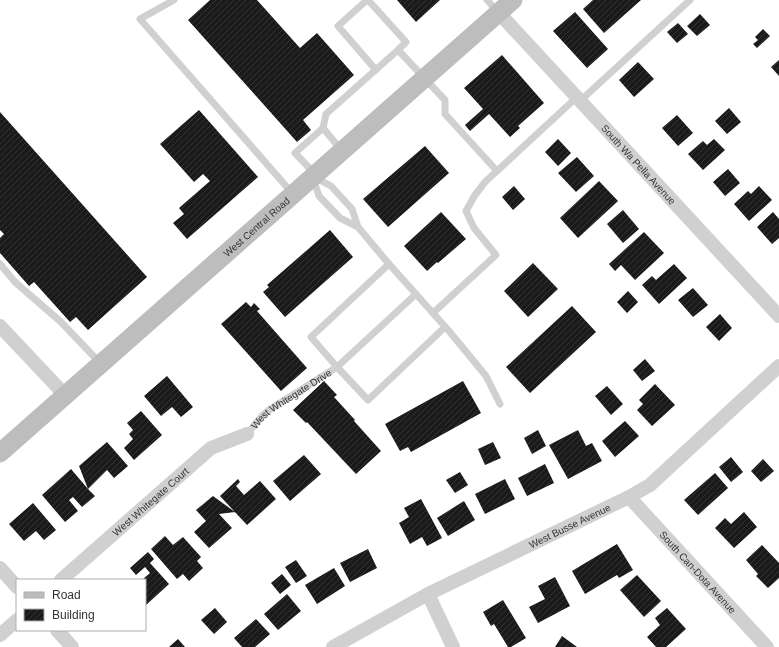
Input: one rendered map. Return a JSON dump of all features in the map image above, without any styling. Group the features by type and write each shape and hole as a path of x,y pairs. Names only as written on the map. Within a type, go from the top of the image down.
{"main road":[{"name":"West Central Road","path":"0,453 424,79 493,6 513,0"}],"street":[{"name":"South Wa Pella Avenue","path":"493,6 779,316"},
{"path":"0,326 65,395"},
{"name":"West Busse Avenue","path":"333,647 428,594 629,497 650,485 779,366"},
{"name":"West Whitegate Court","path":"62,579 211,448 247,434"},
{"name":"South Can-Dota Avenue","path":"629,497 767,647"},
{"path":"0,568 16,585"},
{"path":"428,594 453,647"},
{"path":"0,635 16,621"},
{"path":"58,631 72,647"}],"lane":[{"path":"174,0 140,20 293,195"},
{"path":"376,70 338,26 367,0 406,42 376,70 326,114 322,128 295,153 314,175 330,186 352,209 358,227 486,376 500,404"},
{"path":"433,313 496,255 474,228 466,211 475,195 485,182 690,0"},
{"path":"398,50 445,100 444,114 496,171"},
{"path":"322,128 342,151"},
{"path":"314,175 319,196 340,218 358,227"},
{"path":"0,264 15,282 61,322 101,364"},
{"path":"389,264 311,337 337,367 368,400 445,327"},
{"name":"West Whitegate Drive","path":"247,434 269,410 337,367 416,294"}],"building":[{"path":"210,0 257,0 300,48 317,33 354,75 303,120 311,130 297,142 188,20"},
{"path":"397,0 440,0 416,22"},
{"path":"593,0 641,0 604,33 583,9"},
{"path":"575,12 608,49 587,68 553,31"},
{"path":"700,14 710,25 697,36 687,26"},
{"path":"678,23 688,34 677,43 667,32"},
{"path":"763,29 770,36 757,48 753,44 758,40 755,37"},
{"path":"502,55 544,103 518,126 520,128 510,137 489,114 470,131 465,125 483,109 464,88"},
{"path":"779,60 779,76 771,67"},
{"path":"638,62 654,79 634,97 619,80"},
{"path":"729,108 741,122 727,134 715,121"},
{"path":"199,110 258,177 187,239 173,223 184,214 179,208 210,181 203,174 194,182 160,144"},
{"path":"0,112 147,277 88,330 76,317 70,322 34,282 29,286 0,253 0,238 4,234 0,230"},
{"path":"677,115 693,133 678,146 662,128"},
{"path":"558,139 571,153 558,166 545,152"},
{"path":"714,139 725,150 703,170 688,154 703,141 707,145"},
{"path":"425,146 449,173 388,227 363,199"},
{"path":"577,157 594,176 576,192 558,173"},
{"path":"728,169 740,183 725,196 713,182"},
{"path":"599,181 618,201 578,238 560,218"},
{"path":"514,186 525,199 513,210 502,197"},
{"path":"759,186 772,200 749,221 734,204 748,191 751,194"},
{"path":"623,210 639,229 623,243 607,224"},
{"path":"441,212 466,239 427,271 404,246"},
{"path":"773,212 779,219 779,238 772,244 757,227"},
{"path":"330,230 353,257 285,317 263,292 269,287 267,285"},
{"path":"644,232 664,253 635,280 621,265 615,271 609,264"},
{"path":"533,263 558,289 528,317 504,291"},
{"path":"674,264 687,278 659,304 642,285 652,276 656,280"},
{"path":"693,288 708,305 693,317 678,300"},
{"path":"628,291 638,302 627,313 617,302"},
{"path":"246,302 251,307 254,303 260,309 257,311 307,368 281,391 221,324"},
{"path":"572,306 596,332 530,393 506,367"},
{"path":"720,314 732,328 719,341 706,327"},
{"path":"645,359 655,371 642,381 633,370"},
{"path":"167,376 193,407 181,417 172,407 161,416 144,396"},
{"path":"324,381 337,395 334,397 381,451 356,474 307,422 306,423 293,410"},
{"path":"463,381 481,413 411,452 408,447 400,451 385,424"},
{"path":"655,384 675,405 652,426 637,410 643,404 639,400"},
{"path":"607,386 623,404 611,415 595,396"},
{"path":"141,411 162,435 134,460 124,448 133,439 129,434 133,430 127,423"},
{"path":"625,421 639,436 615,457 602,441"},
{"path":"538,430 546,446 532,454 524,438"},
{"path":"578,430 586,446 592,443 602,461 568,479 549,445"},
{"path":"107,442 128,466 114,478 107,470 88,489 79,466"},
{"path":"493,442 501,458 485,465 478,449"},
{"path":"304,455 321,474 290,501 273,481"},
{"path":"731,457 743,472 731,482 719,467"},
{"path":"763,459 774,471 761,482 751,471"},
{"path":"545,464 554,483 527,496 518,478"},
{"path":"71,469 95,496 82,507 73,497 69,500 78,511 65,522 42,495"},
{"path":"460,472 468,485 455,493 446,480"},
{"path":"715,473 728,488 698,515 684,500"},
{"path":"238,479 240,482 236,486 244,495 260,481 276,499 247,525 220,496"},
{"path":"505,479 515,499 485,514 475,494"},
{"path":"213,496 235,512 219,514 232,528 209,548 194,532 206,521 196,510"},
{"path":"421,499 442,538 427,546 422,537 410,544 399,523 409,517 404,508"},
{"path":"464,501 475,520 448,536 437,518"},
{"path":"33,503 56,530 44,540 36,531 24,541 9,524"},
{"path":"744,512 757,527 734,548 715,528 725,518 731,524"},
{"path":"165,536 173,545 183,537 201,557 197,561 203,568 189,581 183,574 177,579 151,549"},
{"path":"617,544 633,570 619,578 617,575 585,594 572,571"},
{"path":"762,545 779,563 779,578 768,588 756,576 758,574 746,560"},
{"path":"368,549 377,568 350,582 340,563"},
{"path":"148,552 154,559 150,563 169,584 146,605 146,579 143,579 150,573 145,567 136,575 130,568"},
{"path":"296,560 307,576 296,583 285,567"},
{"path":"334,568 345,586 317,604 305,585"},
{"path":"282,574 291,585 280,594 271,583"},
{"path":"637,575 661,601 644,617 620,590"},
{"path":"555,577 570,606 538,623 529,607 545,599 538,586"},
{"path":"287,594 301,611 278,630 264,614"},
{"path":"503,600 526,638 511,647 508,647 494,624 491,626 483,612"},
{"path":"215,608 227,622 214,634 201,620"},
{"path":"667,608 686,629 666,647 656,647 647,637 660,625 655,618"},
{"path":"256,619 270,634 255,647 242,647 234,638"},
{"path":"562,636 577,647 555,647"},
{"path":"178,639 185,647 169,647"}]}
